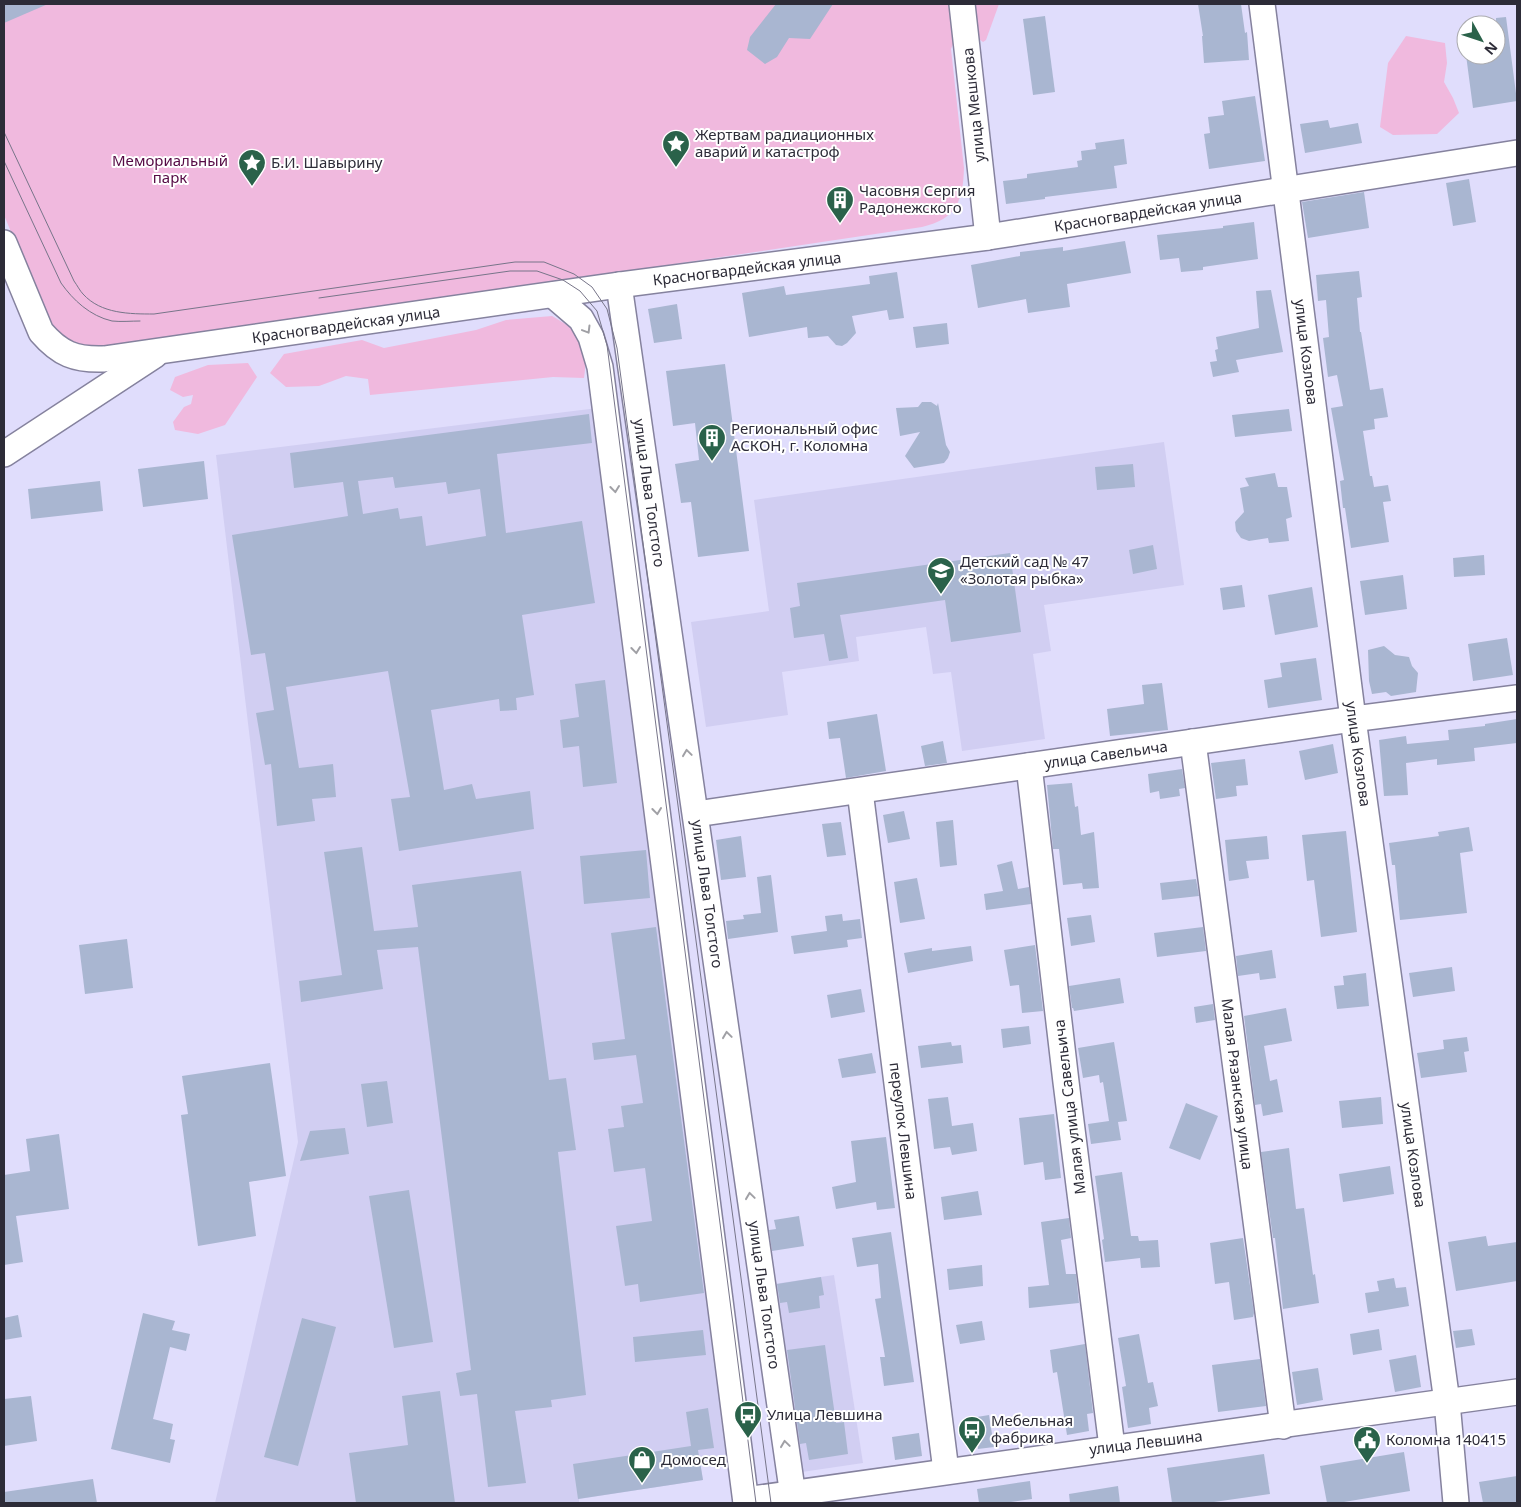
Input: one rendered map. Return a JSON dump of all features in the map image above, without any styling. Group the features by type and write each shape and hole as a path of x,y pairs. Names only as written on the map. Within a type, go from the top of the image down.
{"street":[{"name":"улица Мешкова","path":"962,4 988,237"},
{"name":"улица Козлова","path":"1262,4 1353,719 1447,1402 1456,1503"},
{"name":"Красногвардейская улица","path":"4,454 160,352 619,285 988,237 1517,153"},
{"path":"4,243 41,332 52,344 67,355 88,360 160,352"},
{"name":"улица Льва Толстого","path":"619,285 793,1498"},
{"path":"553,295 581,319 591,336 600,367 746,1501"},
{"name":"улица Савельича","path":"696,814 1353,719 1517,698"},
{"name":"Малая Рязанская улица","path":"1193,742 1283,1426"},
{"name":"Малая улица Савельича","path":"1029,766 1066,1082 1112,1447"},
{"name":"переулок Левшина","path":"860,791 946,1471"},
{"name":"улица Левшина","path":"746,1501 793,1498 946,1471 1112,1447 1283,1426 1517,1392"}],"shaded area":[{"path":"598,408 726,1454 700,1461 703,1480 579,1499 579,1503 215,1503 298,1142 216,455"},
{"name":"Детский сад № 47 «Золотая рыбка»","path":"1164,442 1184,585 1044,605 1051,651 1033,654 1045,739 962,751 951,672 933,674 926,627 856,637 859,661 782,672 788,715 706,727 691,622 769,611 754,500"},
{"path":"834,1275 863,1463 802,1472 774,1284"}],"green space":[{"name":"Мемориальный парк","path":"4,4 952,4 956,37 951,49 964,168 962,190 960,199 950,213 943,219 922,227 89,348 71,344 50,326 4,215"},
{"path":"974,4 999,4 986,40 983,42 979,39"},
{"path":"1406,36 1445,43 1447,63 1444,82 1459,113 1437,134 1393,135 1380,127 1388,63"},
{"path":"552,316 570,328 581,340 585,356 584,378 553,377 370,395 368,379 346,376 319,386 286,387 270,373 284,354 362,340 384,348 476,330 506,320"},
{"path":"248,363 257,377 225,425 198,434 175,430 173,422 184,407 191,404 193,395 183,397 170,390 175,377 208,365"}],"building":[{"path":"4,4 48,4 4,23"},
{"path":"776,4 833,4 810,39 789,38 777,57 765,64 747,50 750,37"},
{"path":"1198,4 1241,4 1245,33 1247,32 1249,60 1204,63 1203,36"},
{"path":"1045,16 1055,92 1033,95 1023,19"},
{"path":"1506,17 1517,101 1473,108 1467,65 1506,65"},
{"path":"1255,96 1265,161 1209,169 1204,134 1210,133 1208,117 1224,115 1222,101"},
{"path":"1328,120 1330,128 1358,123 1362,143 1305,153 1300,124"},
{"path":"1124,139 1127,164 1114,166 1117,188 1006,204 1003,181 1027,178 1027,174 1078,167 1077,161 1082,160 1081,151 1096,149 1095,143"},
{"path":"1469,179 1476,222 1453,226 1446,183"},
{"path":"1364,192 1369,228 1308,238 1302,202"},
{"path":"1254,222 1258,259 1203,267 1203,270 1181,272 1179,258 1160,260 1157,235 1223,228 1223,226"},
{"path":"1125,241 1131,273 1067,284 1070,307 1028,313 1026,299 978,308 971,265 1020,256 1020,252 1063,247 1063,251"},
{"path":"1359,271 1362,297 1357,298 1360,332 1370,390 1383,388 1388,417 1374,419 1375,429 1363,431 1370,476 1372,476 1374,487 1388,485 1391,501 1383,502 1389,542 1351,548 1340,481 1344,480 1331,408 1343,406 1337,375 1328,377 1323,338 1329,337 1326,300 1318,301 1316,275"},
{"path":"897,272 904,318 889,320 887,310 852,316 856,333 842,346 836,345 828,336 808,338 807,327 749,337 742,293 784,286 786,295 870,284 869,276"},
{"path":"1271,290 1283,352 1236,360 1239,372 1213,377 1210,362 1217,361 1215,350 1218,349 1216,337 1259,328 1256,291"},
{"path":"677,304 682,339 654,343 648,309"},
{"path":"947,323 949,344 916,348 913,327"},
{"name":"Региональный офис АСКОН, г. Коломна","path":"725,364 749,551 698,557 691,502 681,503 675,464 699,460 695,423 673,426 666,371"},
{"path":"922,402 931,402 937,406 938,403 946,445 950,452 944,463 914,468 905,456 920,432 900,436 896,408 918,407"},
{"path":"1289,409 1292,431 1235,437 1232,415"},
{"path":"589,414 592,443 497,454 506,533 582,521 595,603 522,615 534,695 516,698 517,710 500,711 499,699 431,710 444,790 472,784 476,799 530,791 534,829 399,851 391,799 410,797 388,671 286,687 299,768 333,764 336,797 312,799 315,821 277,826 271,764 265,765 256,713 274,710 265,653 251,655 232,535 348,516 343,482 294,488 290,453","holes":["393,477 395,488 446,482 448,494 480,489 486,536 426,546 422,516 400,519 398,508 363,514 358,481"]},
{"path":"204,461 208,499 143,507 138,469"},
{"path":"1133,464 1135,487 1097,490 1095,467"},
{"path":"1275,473 1278,487 1287,487 1292,517 1286,519 1289,541 1269,543 1268,538 1249,541 1241,538 1236,531 1235,522 1244,512 1240,488 1249,486 1245,478"},
{"path":"100,481 103,511 31,519 28,489"},
{"path":"1153,545 1157,569 1133,574 1129,550"},
{"path":"1010,553 1021,632 951,642 945,600 840,615 848,658 829,661 824,634 794,638 790,608 800,606 797,583"},
{"path":"1484,555 1485,575 1454,577 1453,558"},
{"path":"1403,575 1407,609 1365,615 1360,581"},
{"path":"1242,585 1245,607 1223,610 1220,588"},
{"path":"1312,587 1318,627 1275,635 1268,595"},
{"path":"1507,638 1513,675 1473,681 1468,644"},
{"path":"1384,646 1395,655 1409,657 1412,666 1418,673 1416,692 1391,696 1386,692 1372,694 1369,681 1368,650"},
{"path":"1316,658 1322,700 1268,708 1264,680 1282,677 1280,663"},
{"path":"605,680 617,783 583,787 579,746 563,748 560,720 579,717 575,684"},
{"path":"1162,683 1168,730 1110,736 1107,709 1144,704 1142,685"},
{"path":"877,714 886,771 846,778 840,738 829,739 827,722"},
{"path":"1517,719 1517,743 1474,748 1475,761 1437,765 1437,759 1406,763 1408,795 1384,796 1379,740 1406,736 1407,744 1449,740 1448,730 1485,726 1485,724"},
{"path":"943,741 947,763 925,766 921,746"},
{"path":"1333,744 1338,773 1305,780 1299,751"},
{"path":"1245,759 1248,785 1236,786 1237,796 1216,799 1211,763"},
{"path":"1182,769 1185,788 1179,789 1180,796 1160,799 1159,791 1150,793 1148,774"},
{"path":"1072,783 1075,807 1078,806 1081,835 1094,832 1099,888 1083,889 1082,883 1063,885 1059,849 1053,849 1047,785"},
{"path":"904,811 910,839 888,843 883,815"},
{"path":"953,820 957,865 940,867 936,822"},
{"path":"841,822 846,855 827,857 822,824"},
{"path":"1469,827 1473,851 1460,853 1467,913 1400,920 1395,865 1392,865 1389,843 1439,836 1438,832"},
{"path":"1346,831 1357,932 1321,937 1314,880 1307,881 1302,835"},
{"path":"741,836 746,877 721,880 716,840"},
{"path":"1267,836 1269,859 1246,861 1249,878 1229,881 1225,840"},
{"path":"362,847 374,931 418,927 412,885 521,871 549,1080 566,1078 576,1150 558,1152 586,1395 551,1400 552,1407 515,1411 526,1483 488,1487 477,1394 460,1396 456,1373 471,1370 418,947 377,950 383,989 301,1002 299,981 342,975 324,852"},
{"path":"646,850 650,898 584,904 580,856"},
{"path":"1012,861 1018,889 1029,887 1031,904 986,910 984,894 1003,891 997,865"},
{"path":"771,875 778,932 728,939 726,921 744,919 743,915 761,913 757,877"},
{"path":"917,878 925,919 900,923 894,882"},
{"path":"1196,879 1199,896 1162,900 1160,883"},
{"path":"842,914 843,921 860,919 862,938 847,940 848,947 794,954 791,936 827,931 825,916"},
{"path":"1091,915 1095,942 1071,946 1067,918"},
{"path":"656,927 704,1293 640,1302 638,1284 625,1286 616,1226 652,1221 645,1168 614,1172 608,1129 624,1127 621,1106 643,1103 636,1055 594,1060 592,1043 625,1039 611,933"},
{"path":"1203,927 1206,951 1157,957 1154,933"},
{"path":"127,939 133,988 85,994 79,945"},
{"path":"1035,945 1043,1011 1022,1013 1019,985 1010,986 1004,950"},
{"path":"971,946 973,961 908,973 904,953 932,948 932,951"},
{"path":"1272,950 1276,978 1260,980 1259,973 1238,976 1236,956"},
{"path":"1452,967 1455,991 1413,997 1409,973"},
{"path":"1366,973 1369,1006 1337,1009 1334,986 1344,985 1343,976"},
{"path":"1120,978 1124,1003 1074,1011 1069,986"},
{"path":"861,989 865,1012 831,1018 827,995"},
{"path":"1213,1004 1215,1020 1196,1023 1194,1007"},
{"path":"1286,1008 1292,1041 1264,1046 1270,1081 1277,1079 1283,1112 1263,1116 1261,1104 1255,1105 1244,1016"},
{"path":"1029,1026 1031,1044 1003,1048 1001,1029"},
{"path":"1467,1037 1469,1051 1464,1052 1467,1072 1421,1078 1417,1053 1444,1049 1443,1040"},
{"path":"951,1042 952,1046 961,1045 963,1063 921,1068 918,1046"},
{"path":"1114,1042 1127,1121 1118,1122 1121,1140 1091,1144 1088,1124 1109,1121 1103,1082 1100,1083 1099,1075 1083,1078 1078,1048"},
{"path":"872,1053 876,1073 842,1078 838,1059"},
{"path":"270,1063 286,1176 249,1182 256,1236 198,1246 181,1115 188,1114 182,1076"},
{"path":"387,1081 393,1123 367,1127 361,1084"},
{"path":"948,1097 952,1126 973,1123 977,1151 952,1155 950,1147 934,1149 928,1099"},
{"path":"1381,1097 1383,1124 1342,1128 1339,1101"},
{"path":"1186,1103 1218,1116 1200,1160 1169,1148"},
{"path":"1054,1114 1061,1178 1045,1180 1043,1162 1024,1165 1019,1118"},
{"path":"345,1128 349,1154 300,1161 310,1131"},
{"path":"59,1134 69,1209 16,1216 23,1262 4,1265 4,1175 30,1171 26,1139"},
{"path":"886,1137 895,1208 877,1210 876,1202 836,1209 832,1187 856,1182 851,1141"},
{"path":"1289,1148 1296,1209 1304,1208 1313,1275 1315,1274 1319,1303 1283,1309 1275,1238 1273,1238 1261,1152"},
{"path":"1390,1166 1394,1194 1343,1202 1339,1174"},
{"path":"1122,1172 1131,1236 1138,1236 1139,1241 1158,1240 1160,1267 1141,1268 1140,1258 1105,1262 1102,1240 1104,1239 1095,1176"},
{"path":"409,1190 433,1342 394,1348 369,1196"},
{"path":"978,1191 982,1215 944,1220 941,1197"},
{"path":"799,1216 804,1246 772,1251 769,1230 776,1229 774,1220"},
{"path":"1069,1218 1071,1238 1061,1240 1066,1274 1076,1274 1079,1303 1029,1308 1028,1287 1049,1285 1041,1222"},
{"path":"891,1232 914,1382 884,1386 880,1357 885,1357 875,1299 881,1298 878,1264 857,1267 852,1238"},
{"path":"1486,1236 1488,1246 1517,1242 1517,1281 1456,1291 1448,1242"},
{"path":"1243,1238 1254,1313 1253,1317 1234,1320 1229,1282 1215,1284 1210,1243"},
{"path":"982,1265 983,1286 949,1290 947,1269"},
{"path":"821,1277 824,1295 819,1296 820,1308 789,1313 787,1302 780,1303 777,1284"},
{"path":"1394,1278 1396,1288 1406,1287 1409,1306 1368,1313 1365,1293 1379,1291 1377,1281"},
{"path":"143,1313 175,1321 172,1330 190,1334 186,1351 170,1347 153,1419 173,1424 170,1439 175,1440 170,1463 111,1449"},
{"path":"18,1315 22,1337 4,1340 4,1318"},
{"path":"302,1318 336,1327 298,1466 264,1457"},
{"path":"982,1321 985,1340 960,1344 956,1325"},
{"path":"1379,1329 1382,1350 1353,1355 1350,1334"},
{"path":"1472,1329 1475,1345 1456,1348 1453,1331"},
{"path":"703,1330 706,1355 635,1362 633,1337"},
{"path":"1139,1334 1148,1383 1153,1382 1158,1406 1149,1408 1151,1424 1128,1428 1122,1387 1126,1386 1118,1338"},
{"path":"1085,1344 1093,1413 1087,1414 1089,1431 1067,1435 1057,1372 1053,1373 1050,1350"},
{"path":"825,1345 836,1423 844,1422 848,1454 809,1460 806,1443 800,1444 787,1350"},
{"path":"1416,1355 1421,1387 1395,1392 1389,1360"},
{"path":"1260,1359 1266,1406 1218,1412 1212,1365"},
{"path":"1318,1368 1323,1400 1297,1405 1292,1372"},
{"path":"440,1391 455,1503 356,1503 349,1453 408,1445 402,1396"},
{"path":"31,1396 37,1441 4,1446 4,1399"},
{"path":"708,1408 714,1448 698,1450 703,1480 578,1499 573,1464 691,1446 686,1412"},
{"path":"989,1415 994,1447 978,1449 976,1436 968,1437 965,1419"},
{"path":"919,1433 922,1456 895,1460 892,1437"},
{"path":"1404,1452 1410,1491 1338,1503 1327,1503 1320,1466"},
{"path":"1264,1454 1270,1494 1207,1503 1172,1503 1167,1468"},
{"path":"1517,1476 1517,1503 1483,1503 1479,1482"},
{"path":"93,1479 97,1503 4,1503 4,1492"},
{"path":"1030,1481 1032,1499 1012,1503 979,1503 977,1489"},
{"path":"1118,1486 1120,1503 1070,1503 1069,1494"}],"tram line":[{"path":"4,132 74,281 90,301 116,312 154,314 515,262 544,262 574,274 592,287 607,309 617,348 771,1503"},
{"path":"4,161 61,283 66,289 89,311 104,319 112,321 140,321"},
{"path":"319,298 510,271 537,271 563,280 580,291 597,311 607,345 756,1503"}],"place":[{"name":"Жертвам радиационных аварий и катастроф","path":"676,168"},
{"name":"Б.И. Шавырину","path":"252,187"},
{"name":"Часовня Сергия Радонежского","path":"840,224"},
{"name":"Региональный офис АСКОН, г. Коломна","path":"712,462"},
{"name":"Детский сад № 47 «Золотая рыбка»","path":"941,595"},
{"name":"Улица Левшина","path":"748,1439"},
{"name":"Мебельная фабрика","path":"972,1454"},
{"name":"Коломна 140415","path":"1367,1464"},
{"name":"Домосед","path":"642,1484"}]}
